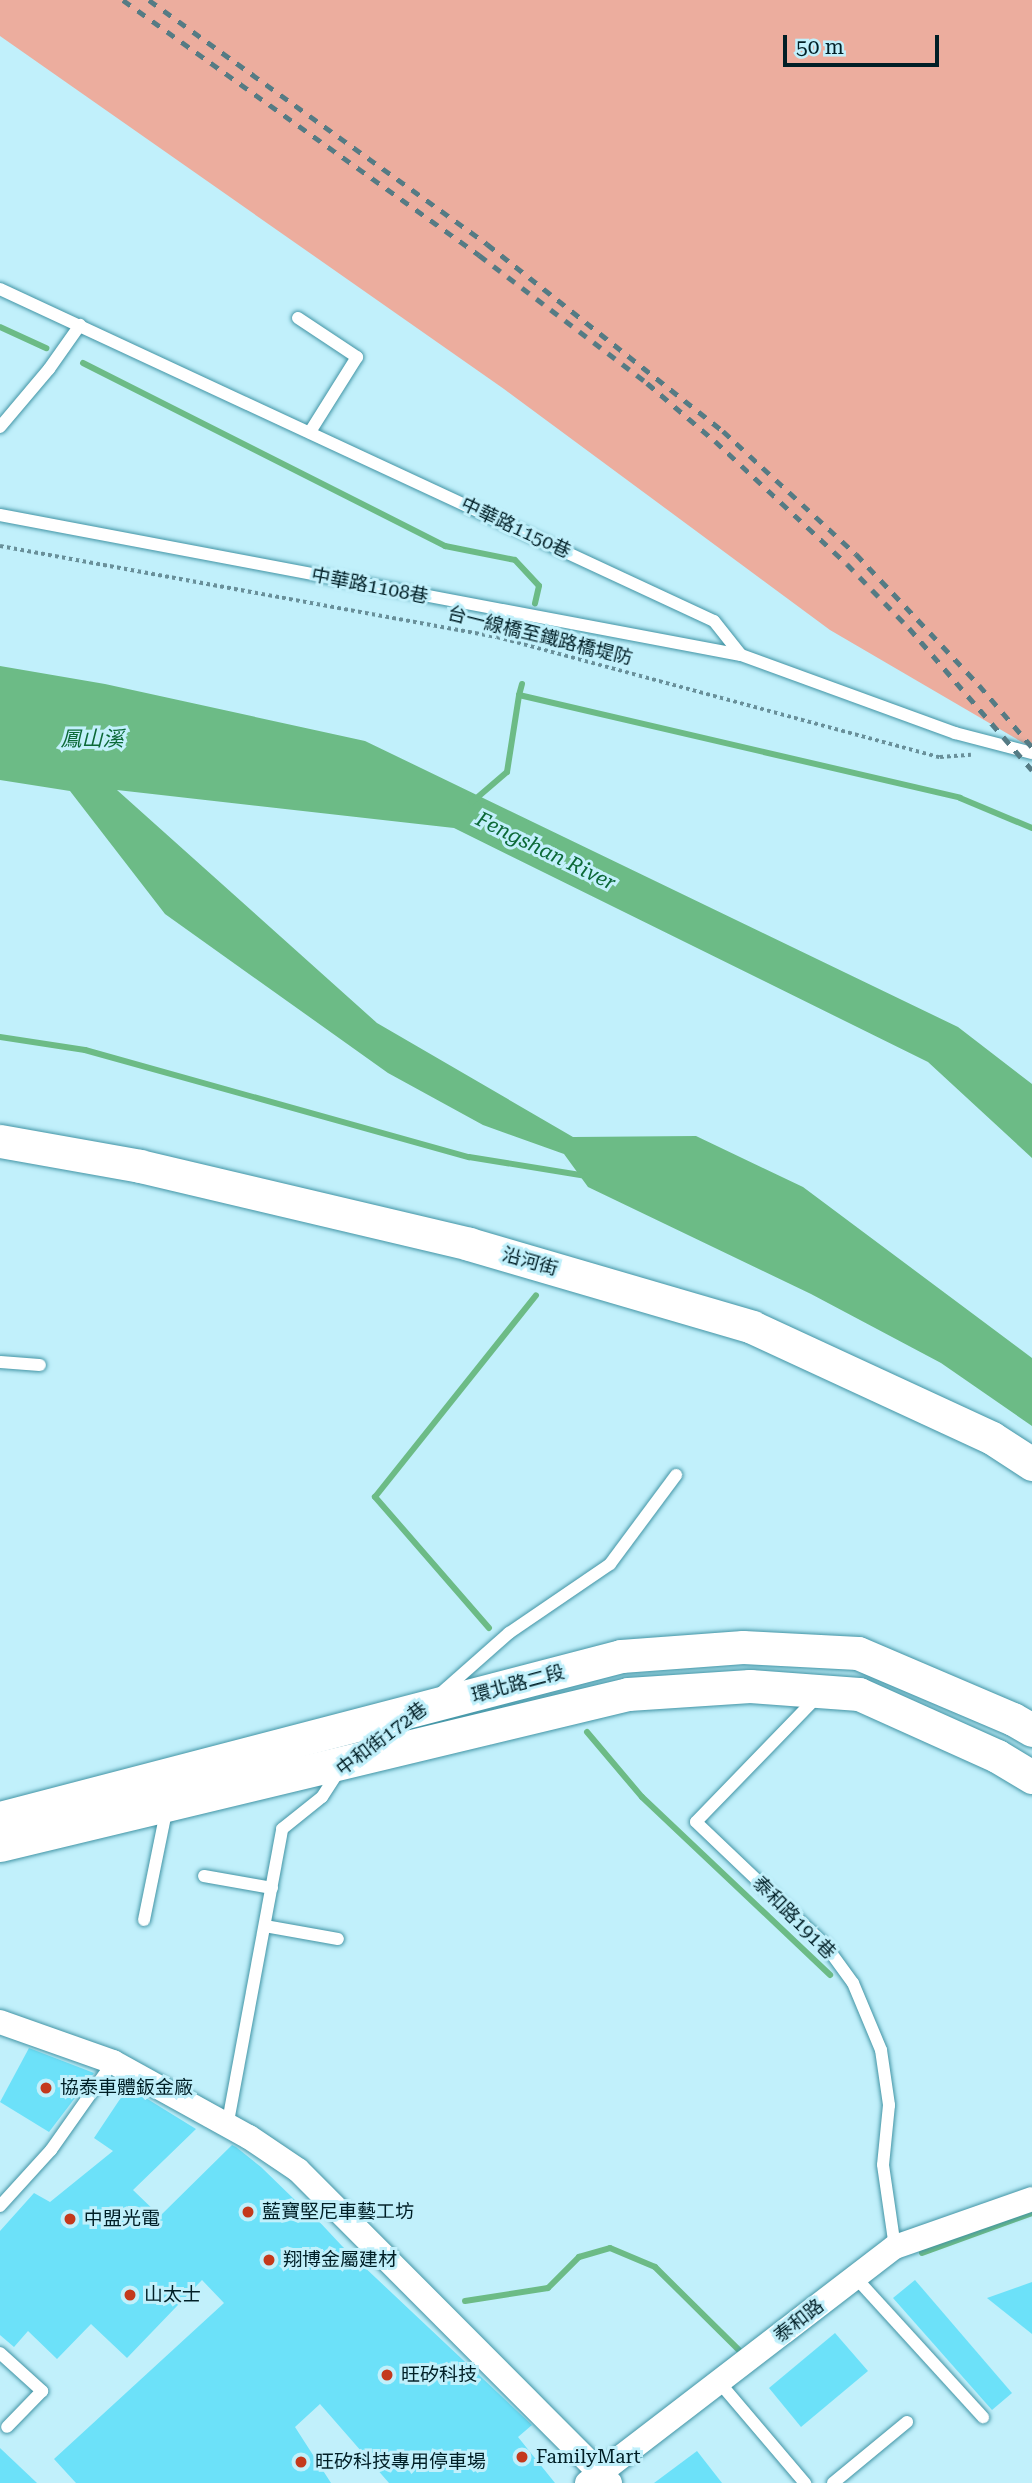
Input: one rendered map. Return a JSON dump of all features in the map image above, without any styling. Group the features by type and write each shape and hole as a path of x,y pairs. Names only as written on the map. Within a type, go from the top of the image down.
{"street":[{"name":"沿河街","path":"0,1141 140,1166 469,1244 752,1327 992,1437 1032,1464"},
{"name":"環北路二段","path":"0,1818 621,1656 743,1647 858,1654 1013,1718 1032,1730"},
{"name":"環北路二段","path":"0,1844 167,1803 364,1749 628,1693 750,1686 859,1695 997,1756 1032,1777"},
{"path":"0,2022 113,2063 249,2137 298,2170 600,2479"},
{"name":"泰和路","path":"600,2479 719,2382 895,2247 1032,2199"}],"lane":[{"name":"中華路1150巷","path":"0,289 714,621 741,655"},
{"path":"298,318 357,357 310,432"},
{"path":"0,427 49,369 80,325"},
{"name":"中華路1108巷","path":"0,515 741,655"},
{"path":"741,655 955,733 1032,753"},
{"path":"0,1362 40,1365"},
{"name":"中和街172巷","path":"387,1734 422,1710 509,1633 610,1564 676,1475"},
{"name":"泰和路191巷","path":"822,1692 696,1822 826,1946 853,1983 881,2050 889,2105 883,2165 895,2247"},
{"name":"中和街172巷","path":"228,2127 282,1829 322,1797 331,1778 364,1749"},
{"path":"144,1920 167,1803"},
{"path":"204,1876 272,1888"},
{"path":"265,1926 338,1940"},
{"path":"0,2206 51,2150 113,2063"},
{"path":"855,2277 983,2417"},
{"path":"0,2353 42,2391 7,2427"},
{"path":"719,2382 805,2483"},
{"path":"833,2483 907,2422"}],"path":[{"name":"台一線橋至鐵路橋堤防","path":"0,546 497,637 940,757 977,755"}],"shaded area":[{"path":"0,0 1032,0 1032,748 830,630 504,389 0,36"}],"water":[{"name":"鳳山溪","path":"0,666 105,684 365,741 958,1027 1032,1084 1032,1158 928,1062 454,828 117,790 377,1023 573,1137 696,1136 803,1187 1032,1358 1032,1426 941,1363 811,1294 588,1187 564,1154 483,1125 388,1073 165,914 70,791 0,780"}],"building":[{"name":"協泰車體鈑金廠","path":"29,2048 94,2073 49,2132 0,2102"},
{"path":"128,2087 196,2129 133,2190 160,2216 232,2145 236,2147 297,2202 299,2200 342,2246 532,2425 518,2437 555,2483 389,2483 320,2404 295,2427 331,2483 76,2483 54,2459 224,2303 202,2280 127,2358 91,2324 57,2359 28,2331 14,2347 0,2335 0,2231 34,2193 50,2202 113,2151 94,2138"},
{"path":"915,2280 1012,2393 992,2410 893,2298"},
{"path":"1032,2282 1032,2334 987,2298"},
{"path":"835,2333 868,2371 801,2427 769,2388"},
{"path":"0,2448 37,2483 0,2483"},
{"path":"697,2451 722,2483 654,2483"}],"waterway":[{"path":"0,327 46,348"},
{"path":"83,363 445,546 515,560 539,586 535,604"},
{"path":"522,684 519,695 960,798 1032,828"},
{"name":"Fengshan River","path":"472,802 507,772 519,695"},
{"path":"0,1037 85,1050 469,1157 586,1176"},
{"path":"489,1628 375,1497 536,1295"},
{"path":"587,1732 642,1797 830,1975"},
{"path":"922,2253 1032,2213"},
{"path":"465,2301 548,2288 579,2257 610,2248 655,2267 739,2350"}],"railway":[{"path":"123,0 479,255 647,383 715,441 847,564 909,628 1032,770"},
{"path":"149,0 487,244 723,431 856,554 979,685 1032,747"}],"place":[{"name":"協泰車體鈑金廠","path":"46,2088"},
{"name":"藍寶堅尼車藝工坊","path":"248,2212"},
{"name":"中盟光電","path":"70,2219"},
{"name":"翔博金屬建材","path":"269,2260"},
{"name":"山太士","path":"130,2295"},
{"name":"旺矽科技","path":"387,2375"},
{"name":"FamilyMart","path":"522,2457"},
{"name":"旺矽科技專用停車場","path":"301,2462"}]}
